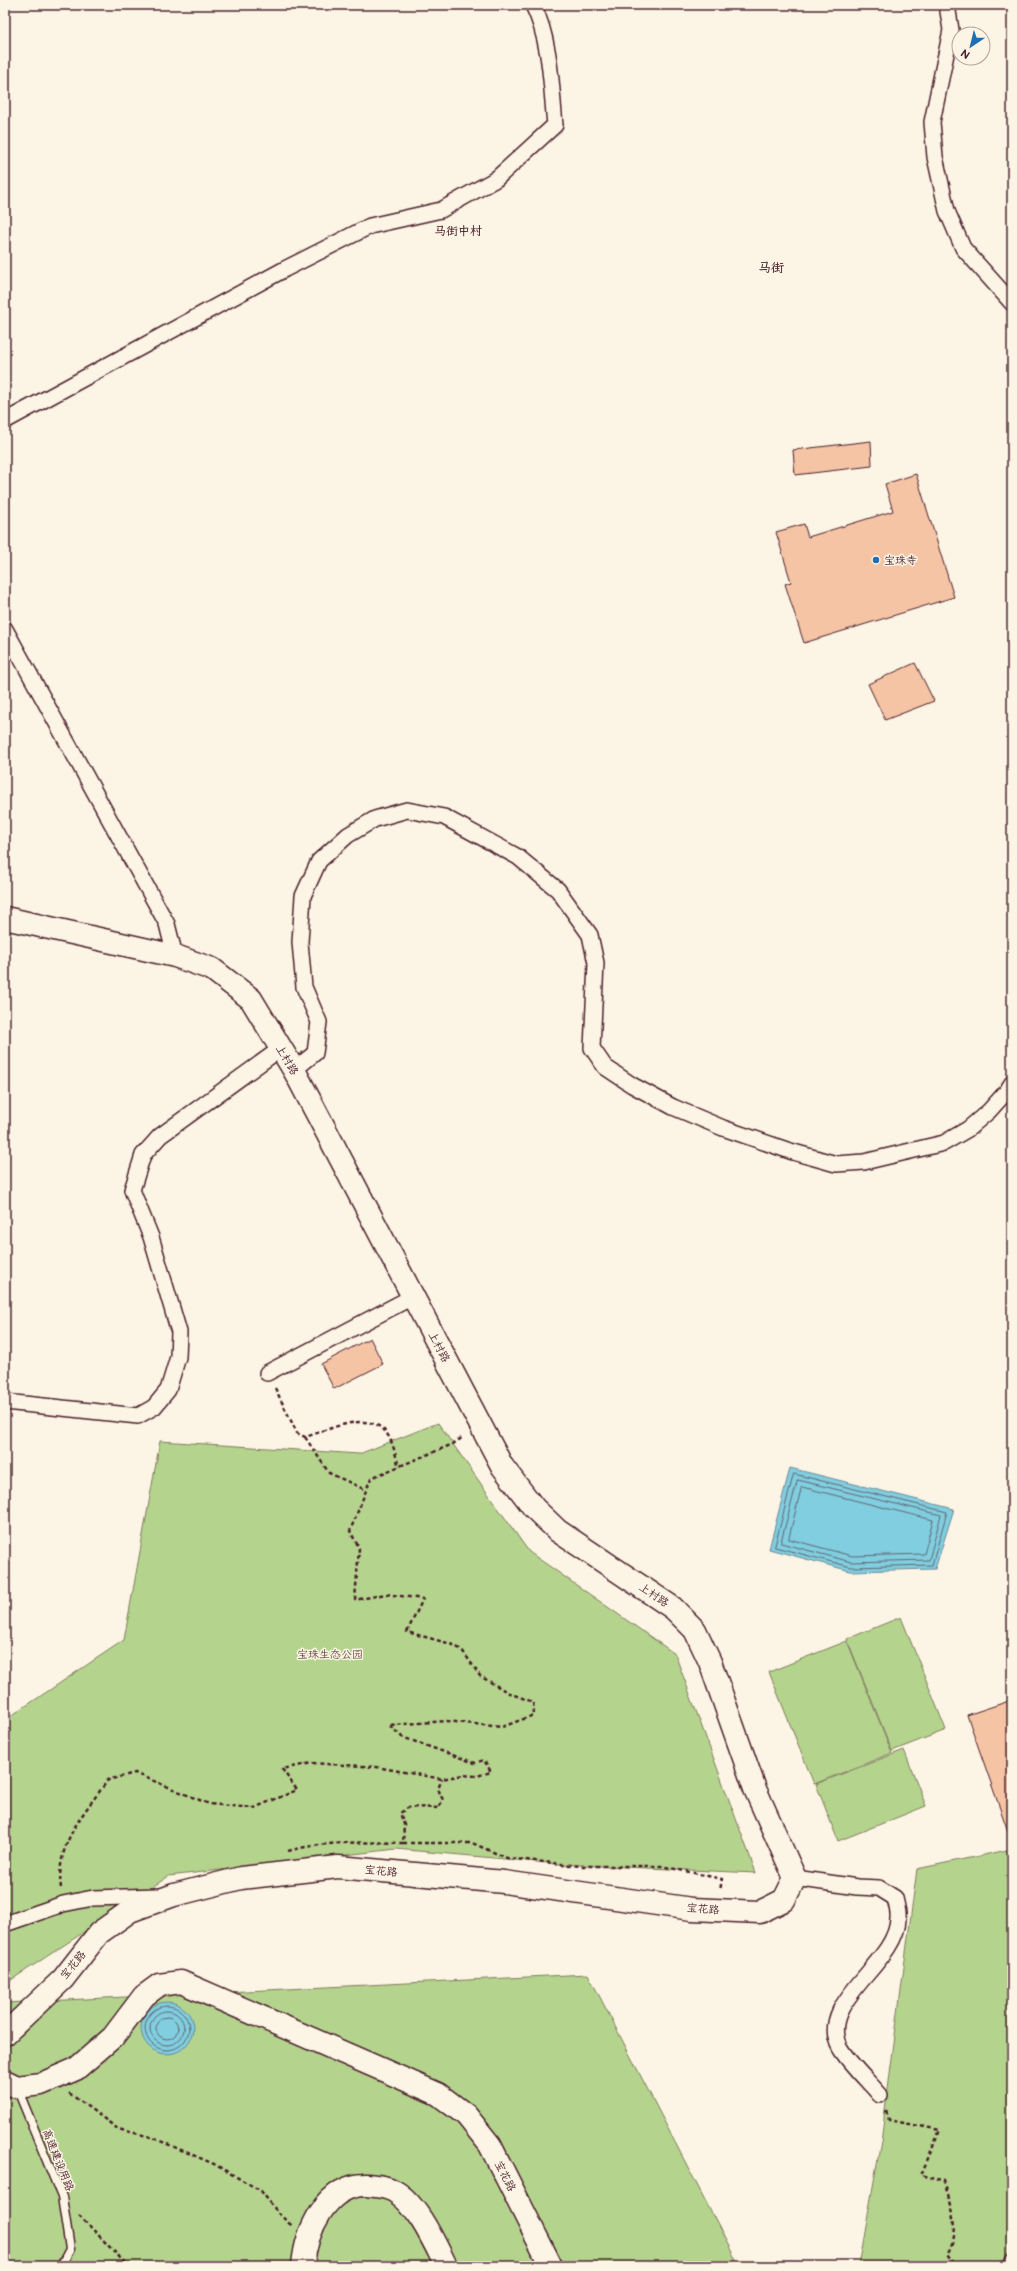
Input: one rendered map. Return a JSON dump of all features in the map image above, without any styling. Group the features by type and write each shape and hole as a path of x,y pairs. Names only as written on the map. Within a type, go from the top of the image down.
{"main road":[{"name":"上村路","path":"5,918 175,956 212,969 251,999 294,1070 502,1466 534,1508 558,1530 673,1608 695,1630 710,1662 755,1789 795,1878"},
{"name":"宝花路","path":"5,2034 63,1979 99,1933 130,1911 174,1895 241,1878 338,1867 504,1882 692,1908 760,1912 784,1900 795,1878"},
{"name":"宝花路","path":"11,2084 41,2084 76,2069 114,2037 144,1996 159,1985 181,1982 438,2094 466,2115 490,2145 552,2266"},
{"path":"303,2266 310,2232 320,2212 331,2199 344,2190 359,2185 378,2186 394,2191 425,2225 446,2266"}],"street":[{"path":"5,421 285,269 370,226 441,210 496,179 555,125 549,61 541,22 533,5"},
{"path":"947,5 951,30 932,122 935,157 947,210 963,248 1012,303"},
{"path":"5,629 167,924 175,956"},
{"path":"294,1070 315,1053 319,1022 304,987 300,942 303,896 319,861 348,835 376,818 408,810 444,817 518,857 558,890 590,935 596,963 592,1048 605,1067 632,1085 673,1107 723,1128 790,1151 836,1164 864,1162 944,1143 968,1129 989,1111 1007,1091 1012,1083"},
{"path":"5,1402 138,1416 154,1407 168,1390 178,1357 179,1332 151,1237 132,1190 143,1155 160,1136 280,1048"},
{"path":"267,1373 412,1297"},
{"path":"795,1878 857,1887 879,1888 895,1898 898,1919 892,1939 876,1964 839,2010 835,2030 840,2048 880,2094"},
{"path":"5,1924 63,1904 93,1898 174,1895"}],"lane":[{"name":"高速建设用路","path":"11,2084 62,2197 70,2249 61,2266"},
{"path":"1008,2266 1012,2258"}],"path":[{"path":"267,1373 297,1434 305,1437 329,1473 366,1490"},
{"path":"305,1437 349,1424 367,1422 380,1426 389,1437 399,1466"},
{"path":"63,1904 59,1874 68,1836 108,1780 135,1773 209,1804 254,1808 297,1790 282,1769 312,1763 377,1767 442,1779 463,1775 477,1776 491,1772 484,1760 475,1763 402,1737 389,1725 447,1721 502,1727 534,1715 533,1702 509,1693 480,1676 462,1650 452,1644 407,1632 423,1599 386,1594 355,1600 359,1548 350,1531 371,1478 453,1444 481,1427"},
{"path":"403,1843 404,1824 400,1813 409,1807 438,1808 443,1800 438,1789 442,1779"},
{"path":"287,1851 310,1845 364,1842 472,1843 507,1858 580,1866 661,1866 722,1879 718,1910"},
{"path":"61,2075 66,2091 118,2129 151,2137 214,2164 262,2191 279,2214 291,2225 291,2233"},
{"path":"889,2120 940,2130 921,2175 944,2182 956,2219 953,2244 948,2254 956,2266"},
{"path":"62,2197 128,2266"}],"green space":[{"name":"宝珠生态公园","path":"438,1423 529,1552 675,1654 756,1873 559,1864 396,1849 169,1876 5,1984 5,1720 124,1640 160,1441 359,1454"},
{"path":"901,1617 946,1730 892,1751 847,1639"},
{"path":"847,1641 892,1753 814,1784 769,1672"},
{"path":"904,1750 926,1806 838,1841 816,1784"},
{"path":"1012,1849 1012,2266 859,2266 881,2141 917,1869"},
{"path":"588,1974 739,2266 5,2266 5,2003"}],"water":[{"path":"790,1468 954,1509 935,1569 850,1571 769,1549"},
{"path":"167,2002 181,2006 189,2014 193,2028 189,2042 181,2050 167,2054 153,2050 145,2042 141,2028 145,2014 153,2006"}],"building":[{"path":"871,441 872,466 795,475 793,450"},
{"name":"宝珠寺","path":"916,474 954,597 804,643 785,584 791,582 776,532 804,524 808,537 893,511 885,484"},
{"path":"915,663 934,701 885,720 868,684"},
{"path":"370,1338 383,1364 334,1389 321,1364"},
{"path":"1012,1700 1012,1836 1010,1837 967,1715"}],"place":[{"name":"宝珠寺","path":"876,560"}],"district":[{"name":"马街中村","path":"458,231"},
{"name":"马街","path":"771,268"}]}
